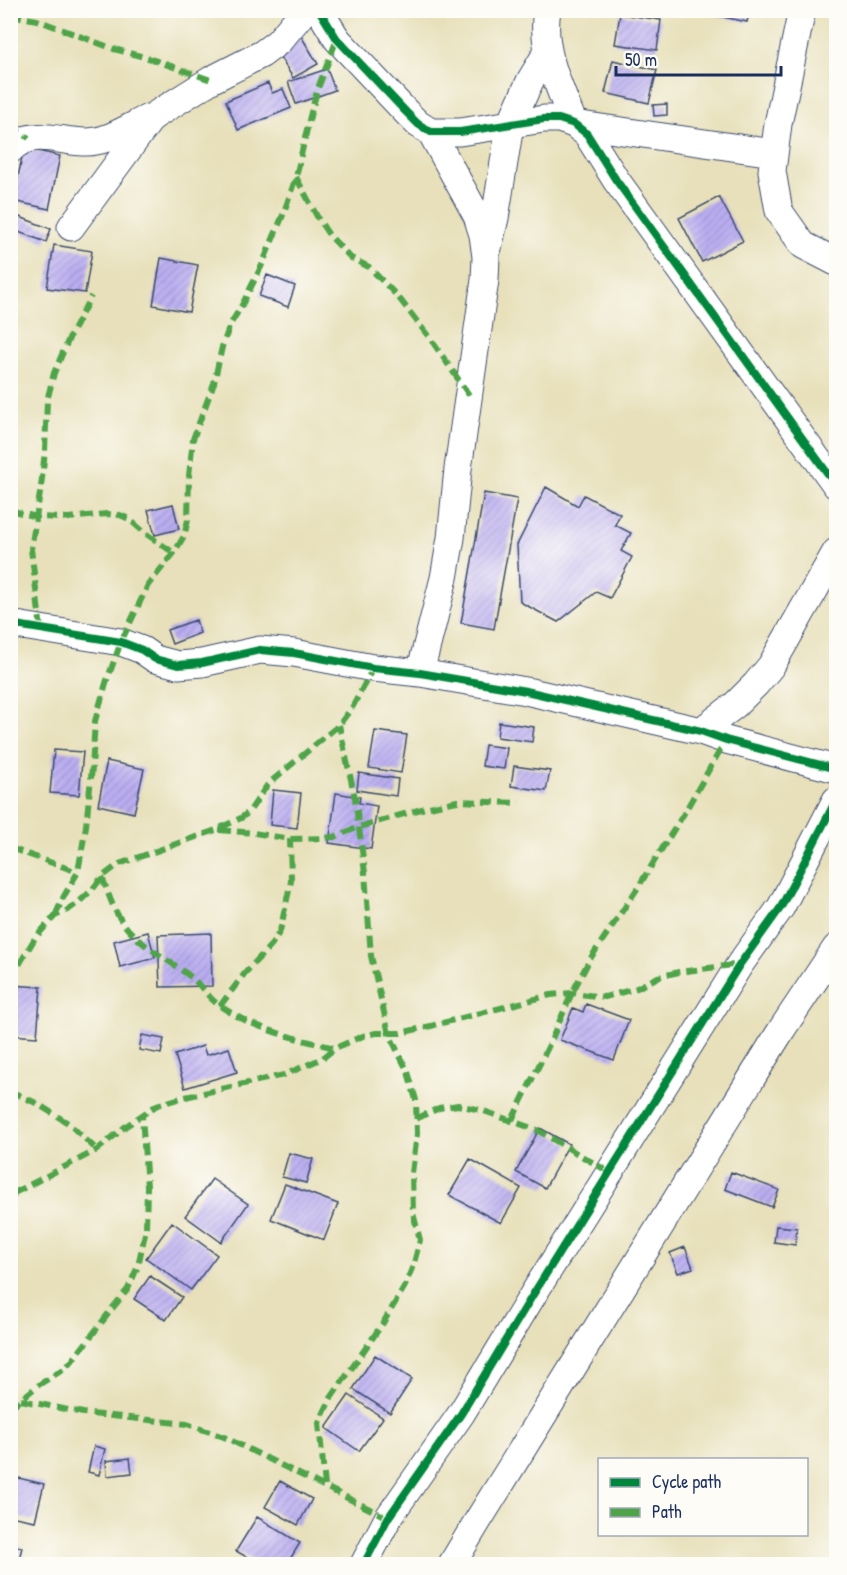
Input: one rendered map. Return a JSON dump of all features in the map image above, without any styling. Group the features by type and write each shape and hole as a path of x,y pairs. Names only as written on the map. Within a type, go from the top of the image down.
{"street":[{"path":"10,150 17,142 29,138 61,139 86,143 98,141 152,117 211,80 262,54 278,42 305,10"},
{"path":"319,10 336,39 418,124 431,132 477,216 483,235 486,257 485,279 458,469 451,538 444,578 420,673"},
{"path":"547,10 545,20 548,51 554,74 574,124 587,134 616,180 837,485"},
{"path":"802,10 778,124 772,171 779,211 803,245 837,262"},
{"path":"486,257 495,218 510,125 530,81 548,51"},
{"path":"71,228 152,117"},
{"path":"431,132 460,132 544,119 558,119 574,124 774,153"},
{"path":"701,731 735,705 771,666 837,552"},
{"path":"10,624 121,642 142,650 155,659 178,665 202,663 260,650 294,653 373,668 420,673 526,691 701,731 726,740 837,769"},
{"path":"364,1564 388,1518 461,1414 740,964 781,907 837,800"},
{"path":"452,1564 782,1029 837,948"}],"building":[{"path":"704,10 750,10 747,22 704,13"},
{"path":"620,14 661,20 657,50 615,44"},
{"path":"298,31 318,64 293,78 273,46"},
{"path":"613,60 657,70 649,103 605,93"},
{"path":"327,69 335,90 296,104 288,82"},
{"path":"268,83 272,93 283,89 291,108 238,130 226,101"},
{"path":"667,104 667,115 654,116 653,105"},
{"path":"24,148 60,156 49,209 13,201"},
{"path":"719,197 743,241 702,262 679,218"},
{"path":"12,214 51,229 46,242 10,229"},
{"path":"54,245 92,251 85,293 47,288"},
{"path":"161,258 198,265 189,312 153,305"},
{"path":"267,275 295,286 288,307 259,296"},
{"path":"546,487 578,506 584,495 620,514 615,525 631,533 621,551 632,557 610,598 596,592 558,622 520,602 517,545"},
{"path":"484,493 517,499 494,629 461,623"},
{"path":"173,504 179,529 155,535 148,510"},
{"path":"196,620 200,633 172,644 167,630"},
{"path":"499,722 534,727 532,742 497,737"},
{"path":"375,731 407,735 401,773 369,768"},
{"path":"485,745 507,748 504,769 482,766"},
{"path":"54,750 83,752 79,795 50,793"},
{"path":"107,761 144,769 134,813 98,805"},
{"path":"514,766 550,771 546,791 511,786"},
{"path":"359,773 398,779 396,796 357,790"},
{"path":"273,790 301,793 297,828 270,825"},
{"path":"336,793 360,797 359,803 377,806 371,849 329,843"},
{"path":"148,932 155,958 120,967 114,941"},
{"path":"211,933 212,986 160,987 158,935"},
{"path":"10,985 41,987 37,1037 10,1035"},
{"path":"586,1004 629,1020 614,1060 560,1040 573,1008 583,1012"},
{"path":"142,1035 164,1039 161,1054 139,1050"},
{"path":"203,1046 206,1055 229,1048 237,1072 185,1088 175,1055"},
{"path":"540,1128 569,1144 545,1188 516,1172"},
{"path":"289,1153 313,1159 306,1183 282,1177"},
{"path":"470,1159 521,1188 501,1223 449,1195"},
{"path":"731,1172 779,1190 772,1207 725,1189"},
{"path":"212,1179 248,1204 221,1242 185,1216"},
{"path":"285,1184 338,1204 324,1240 271,1219"},
{"path":"172,1222 217,1255 191,1290 146,1258"},
{"path":"776,1226 797,1228 795,1245 774,1242"},
{"path":"685,1247 693,1268 678,1273 670,1253"},
{"path":"150,1276 182,1297 166,1320 134,1299"},
{"path":"375,1355 412,1379 390,1413 353,1389"},
{"path":"349,1395 383,1418 359,1451 326,1428"},
{"path":"94,1446 105,1449 99,1475 88,1472"},
{"path":"130,1458 132,1473 107,1476 106,1461"},
{"path":"10,1476 44,1484 35,1521 10,1516"},
{"path":"280,1481 312,1499 298,1525 265,1507"},
{"path":"257,1517 300,1543 287,1564 259,1564 236,1551"},
{"path":"10,1545 22,1547 18,1564 10,1564"}],"marked path":[{"path":"10,15 37,20 114,49 211,80"},
{"path":"55,916 78,872 86,826 95,721 106,683 121,642 148,585 174,553 184,536 188,520 193,439 214,383 222,347 230,325 262,265 283,215 296,177 318,88 337,39"},
{"path":"10,126 29,138"},
{"path":"296,177 329,235 351,258 369,267 399,298 469,395"},
{"path":"41,629 31,549 45,451 47,401 54,373 91,296"},
{"path":"10,510 36,517 120,515 129,519 174,553"},
{"path":"10,980 35,938 55,916 79,902 102,877 119,864 216,830 249,812 268,784 339,725 353,706 373,668"},
{"path":"325,1486 319,1423 331,1398 383,1323 405,1286 420,1240 413,1213 412,1173 417,1134 416,1100 408,1072 389,1034 371,956 365,873 355,798 339,725"},
{"path":"512,1120 590,959 683,815 726,740"},
{"path":"219,830 290,839 325,838 425,808 457,801 519,803"},
{"path":"220,1006 245,973 272,944 280,931 291,881 290,839"},
{"path":"10,848 78,872"},
{"path":"102,877 116,912 129,931 192,978 220,1006 261,1027 335,1048"},
{"path":"14,1193 97,1150 126,1126 157,1105 284,1075 323,1058 335,1048 363,1036 376,1033 400,1033 551,995 572,993 605,997 637,988 658,977 740,964"},
{"path":"10,1091 36,1103 68,1123 97,1150"},
{"path":"416,1119 439,1108 458,1105 481,1110 537,1130 609,1172"},
{"path":"10,1408 72,1361 128,1289 138,1266 146,1229 147,1187 142,1116"},
{"path":"10,1186 14,1193 10,1212"},
{"path":"21,1400 83,1413 187,1424 224,1437 388,1518"}],"cycle path":[{"path":"319,10 337,39 418,124 431,132 460,132 544,119 559,119 574,124 587,134 616,180 836,485"},
{"path":"10,624 121,642 142,650 155,659 178,665 202,663 260,650 294,653 373,668 420,673 526,691 701,731 726,740 836,769"},
{"path":"364,1564 388,1518 461,1414 740,964 781,907 836,800"}]}
